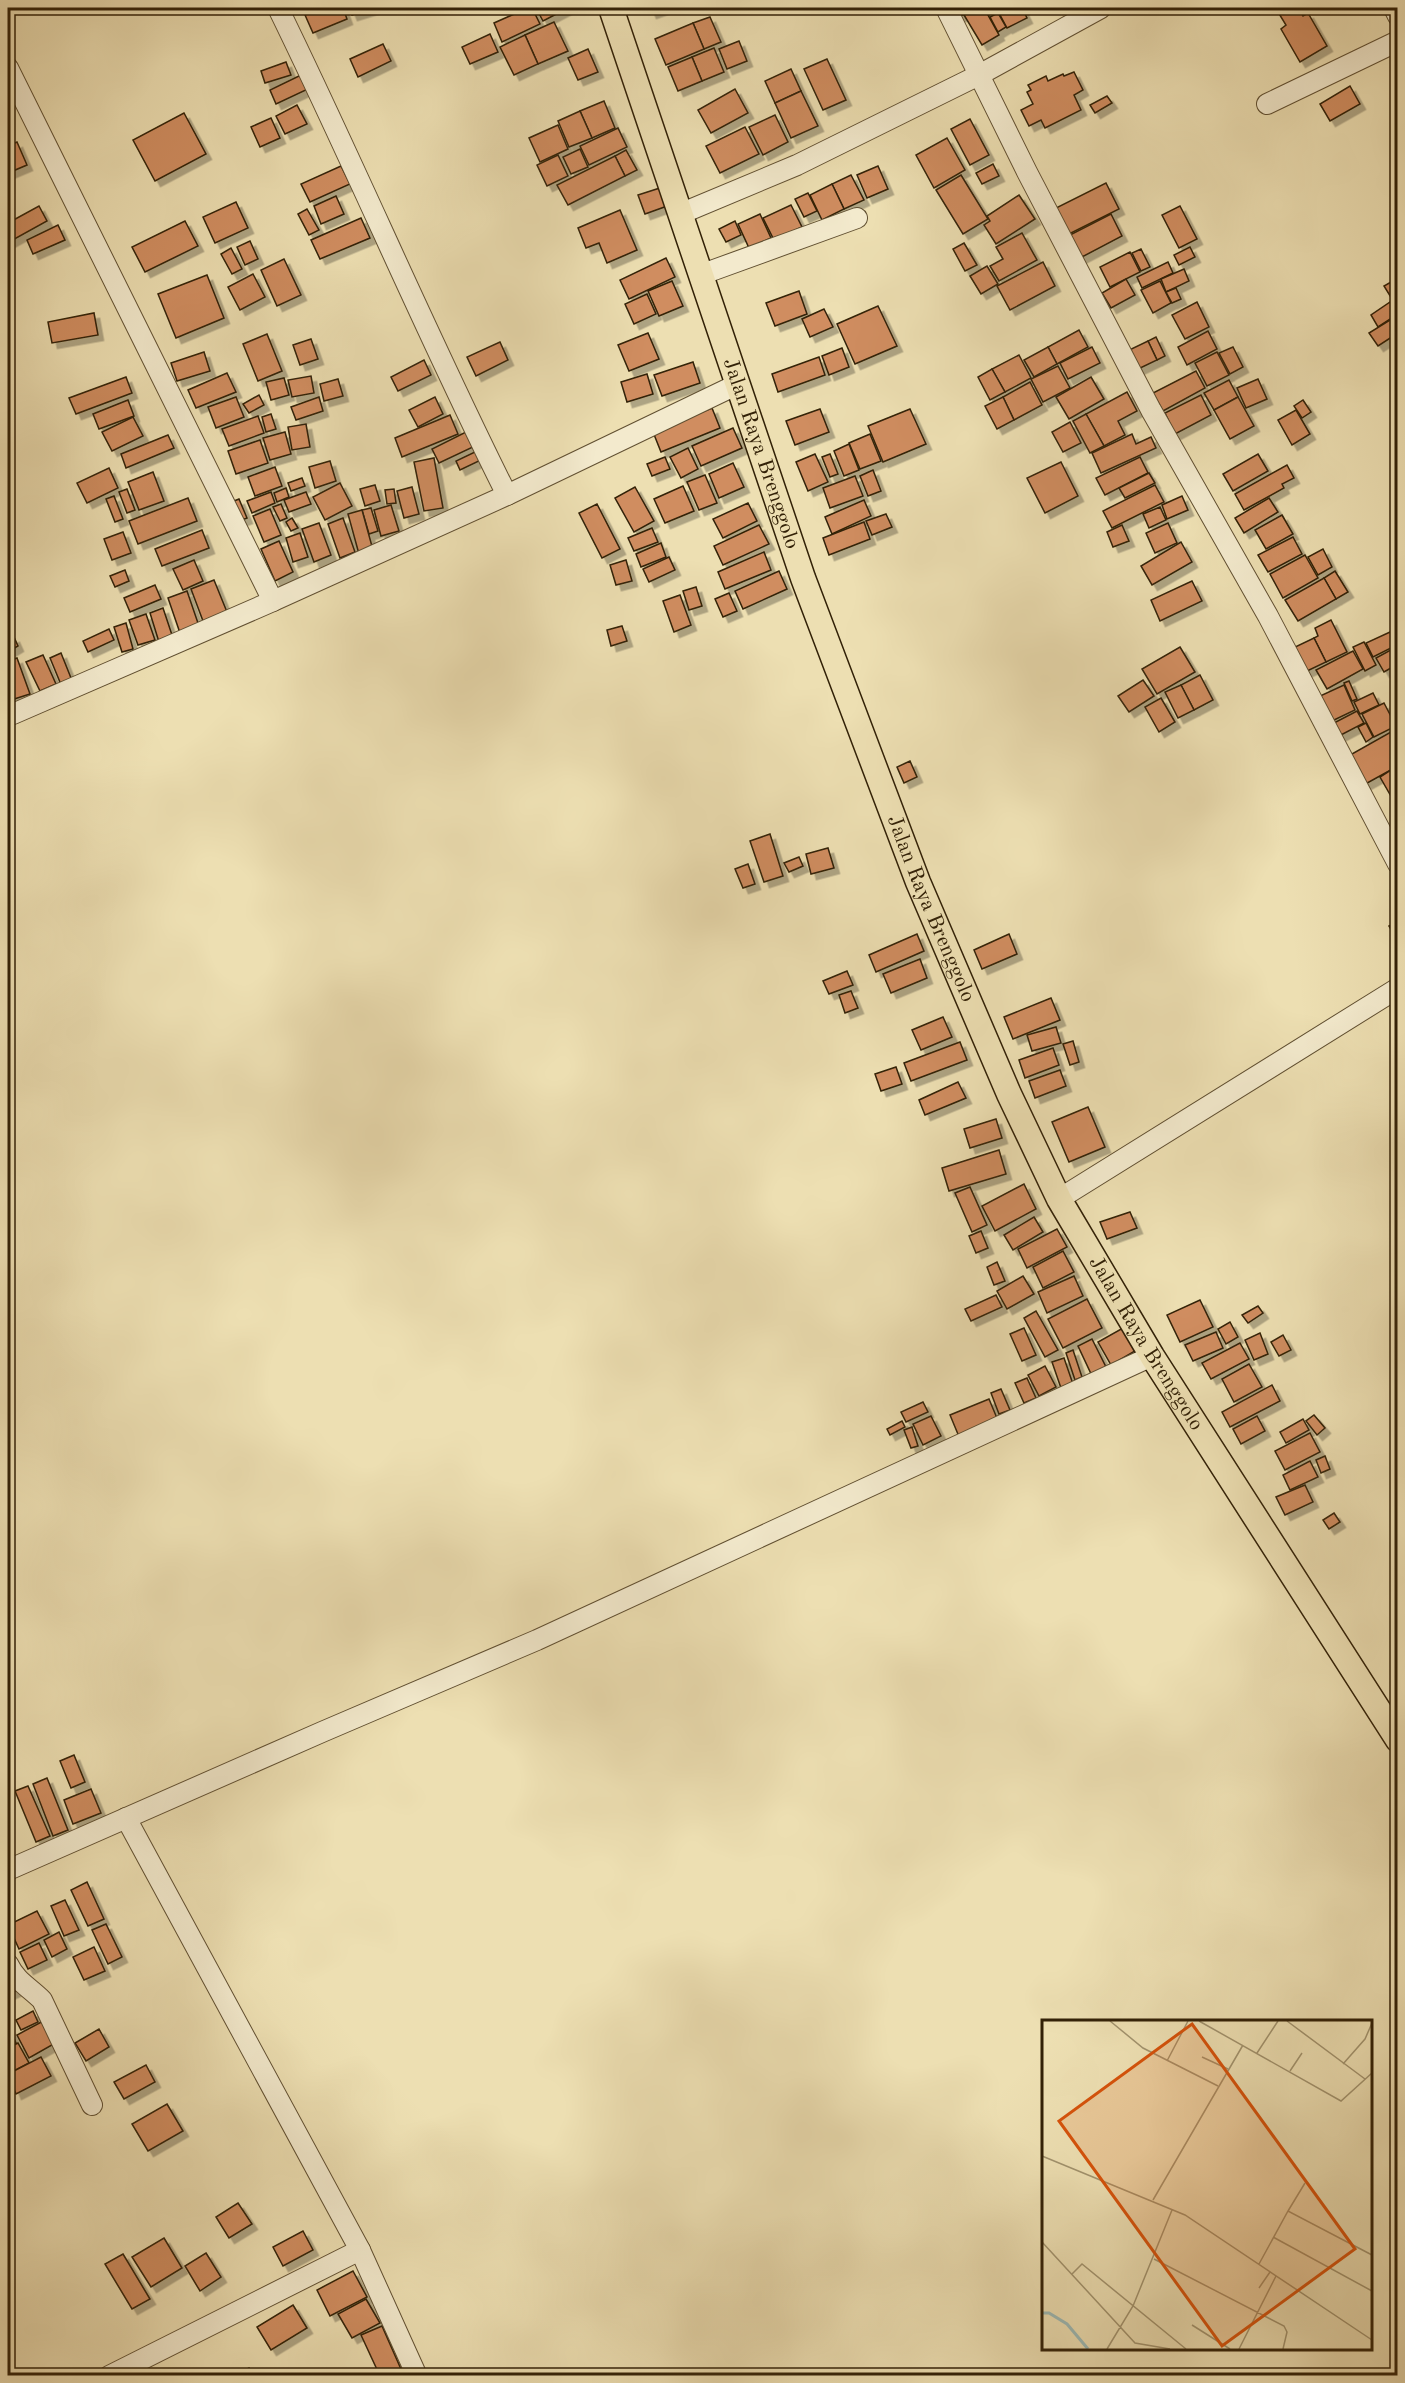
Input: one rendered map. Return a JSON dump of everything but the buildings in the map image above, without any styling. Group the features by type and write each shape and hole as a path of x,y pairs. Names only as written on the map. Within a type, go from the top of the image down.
{"main road":[{"name":"Jalan Raya Brenggolo","path":"611,8 736,385 803,578 918,882 1009,1094 1059,1199 1152,1356 1398,1740"}],"street":[{"path":"278,8 320,93 457,396 507,495"},
{"path":"946,8 1151,410 1268,616 1398,864"},
{"path":"680,214 797,165 979,75 1101,8"},
{"path":"1394,8 1398,16"},
{"path":"1267,104 1398,41"},
{"path":"8,68 273,601"},
{"path":"700,275 857,218"},
{"path":"13,714 273,601 507,495 736,385"},
{"path":"1059,1199 1398,987"},
{"path":"8,1870 537,1640 1152,1356"},
{"path":"126,1818 360,2250 417,2376"},
{"path":"8,1964 22,1984 42,2000 92,2105"},
{"path":"109,2376 360,2250"}]}
